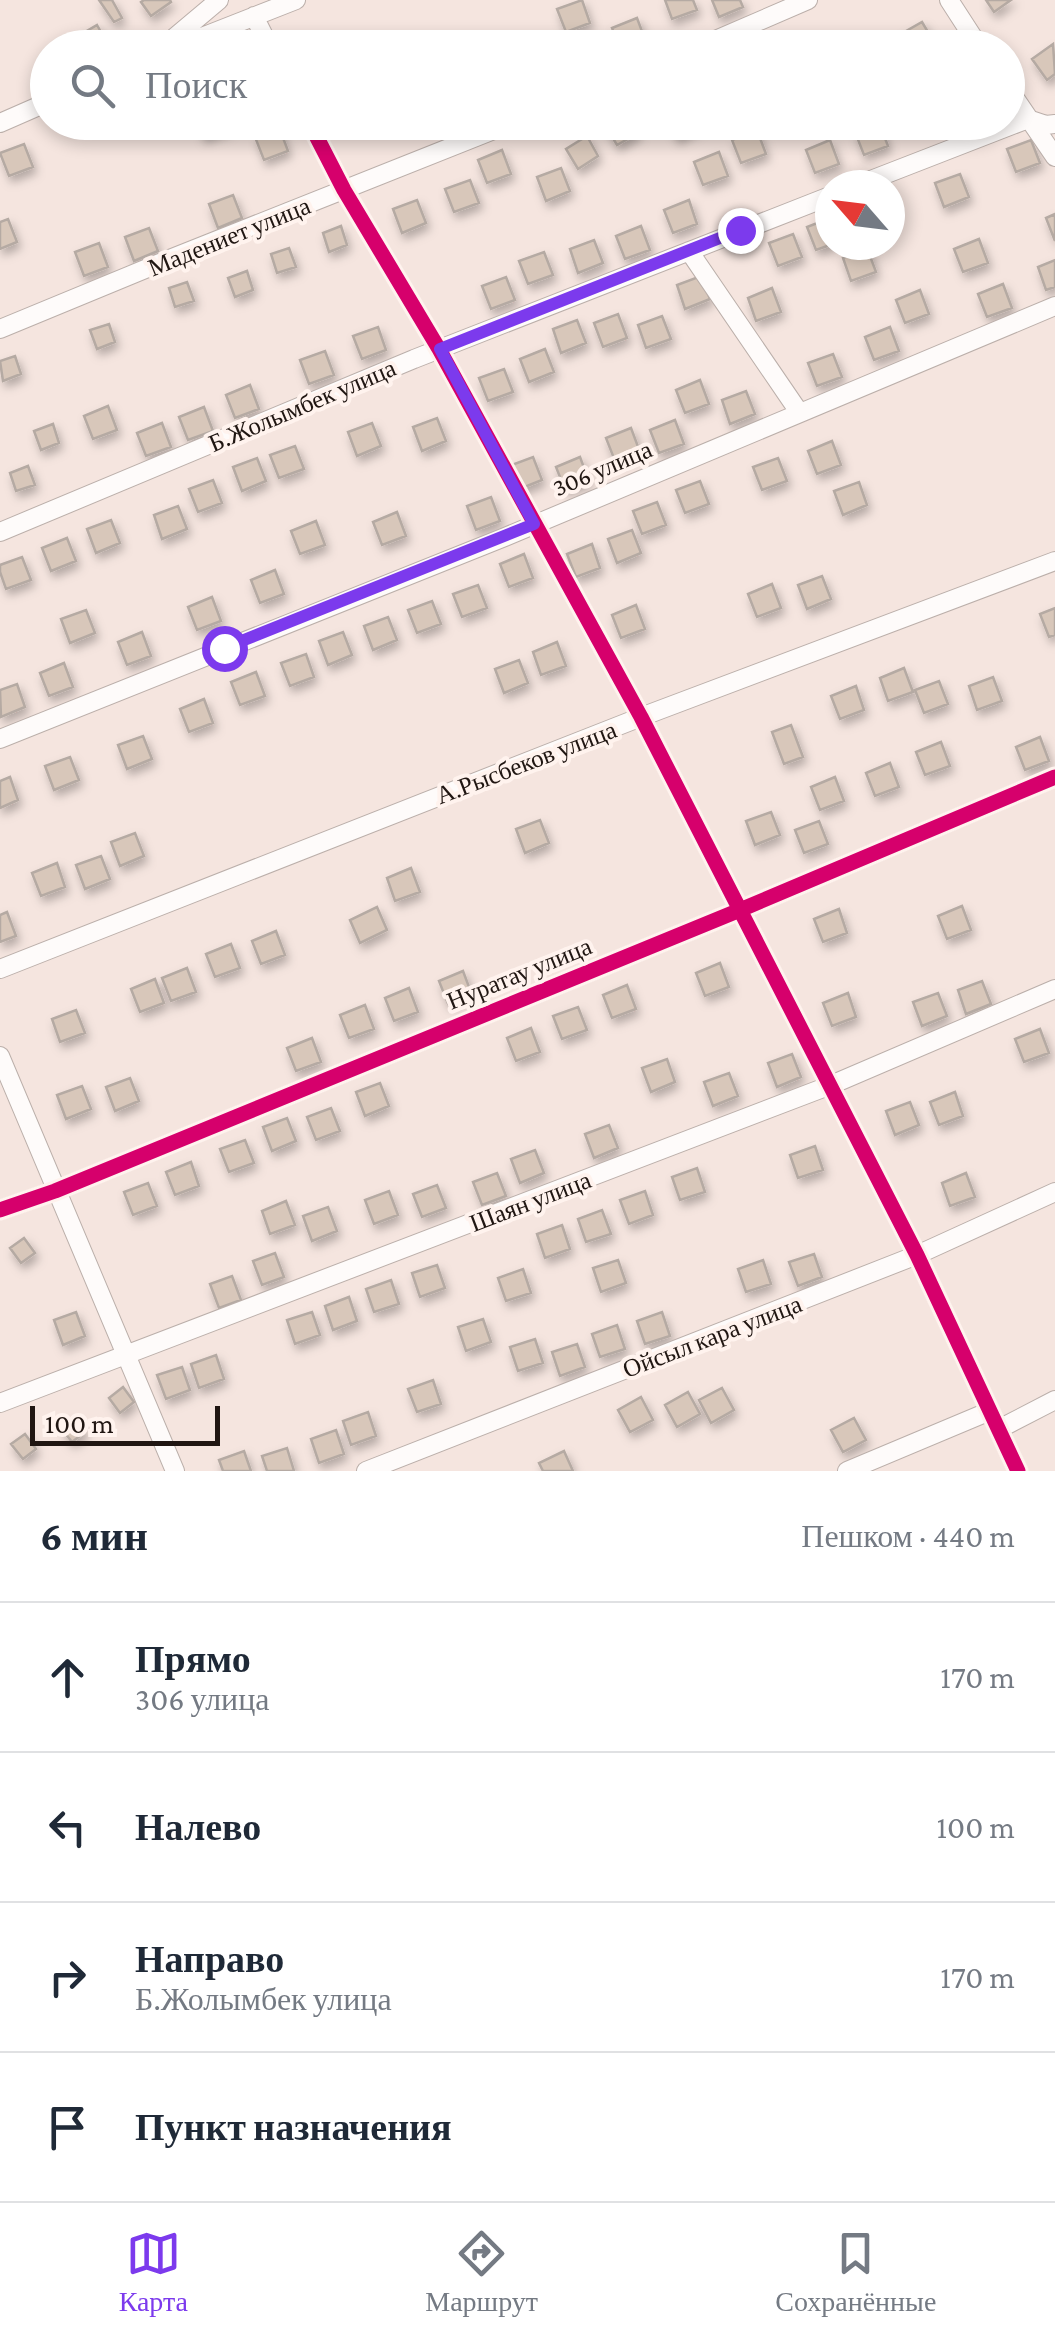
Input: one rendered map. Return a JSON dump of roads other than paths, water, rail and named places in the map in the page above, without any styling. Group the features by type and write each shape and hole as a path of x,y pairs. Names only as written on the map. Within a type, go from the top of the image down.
{"street":[{"path":"183,30 219,0"},
{"path":"219,30 296,0"},
{"path":"739,30 808,0"},
{"path":"949,0 968,30"},
{"path":"254,16 261,30"},
{"path":"0,123 30,110"},
{"path":"1025,114 1055,157"},
{"path":"1025,120 1055,124"},
{"path":"318,140 440,349 642,717 917,1256 1018,1471"},
{"name":"Мадениет улица","path":"0,329 469,140"},
{"path":"897,170 974,140"},
{"name":"Б.Жолымбек улица","path":"0,532 440,349 815,202"},
{"path":"689,250 799,412"},
{"name":"306 улица","path":"0,739 534,524 1055,306"},
{"name":"А.Рысбеков улица","path":"0,968 642,717 1055,562"},
{"name":"Нуратау улица","path":"0,1210 740,910 1055,777"},
{"name":"Шаян улица","path":"0,1403 831,1086 1055,988"},
{"path":"0,1056 176,1471"},
{"name":"Ойсыл кара улица","path":"366,1471 917,1256 1055,1192"},
{"path":"999,1429 1055,1400"},
{"path":"847,1471 990,1411"}]}
